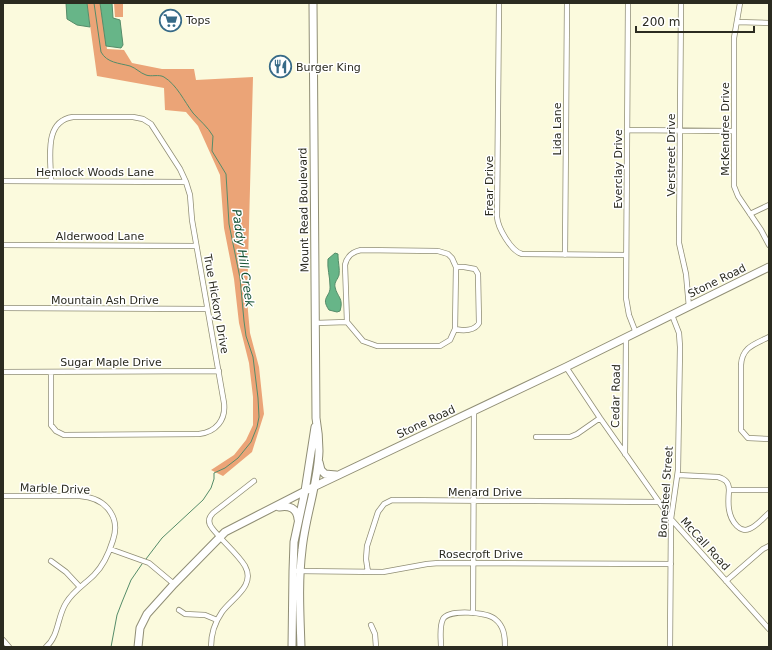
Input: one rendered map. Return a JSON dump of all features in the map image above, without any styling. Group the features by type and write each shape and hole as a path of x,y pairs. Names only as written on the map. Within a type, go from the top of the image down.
{"main road":[{"name":"Mount Read Boulevard","path":"292,647 296,571 314,487 318,457 318,432 316,418 313,3"},
{"name":"Stone Road","path":"138,647 140,628 144,618 174,584 225,532 305,491 566,367 769,267"},
{"name":"Mount Read Boulevard","path":"300,647 294,542 305,491 316,418"},
{"path":"318,457 320,468 325,474 343,474"},
{"path":"274,507 284,506 293,509 297,513 298,524"}],"street":[{"name":"Frear Drive","path":"499,3 497,221 511,246 519,253 526,255 626,255"},
{"name":"Lida Lane","path":"565,255 567,3"},
{"name":"Everclay Drive","path":"628,3 627,306 636,333"},
{"name":"Verstreet Drive","path":"681,3 680,243 689,307"},
{"name":"McKendree Drive","path":"740,3 734,38 734,186 738,196 761,230 769,245"},
{"path":"737,22 769,23"},
{"name":"True Hickory Drive","path":"50,372 51,425 59,433 64,435 191,434 208,432 218,425 225,412 196,246 190,195 180,169 151,124 139,118 126,117 73,116 60,121 56,125 51,135 51,181"},
{"path":"627,130 733,131"},
{"name":"Hemlock Woods Lane","path":"3,181 186,182"},
{"path":"750,214 769,205"},
{"name":"Alderwood Lane","path":"3,245 196,246"},
{"path":"367,250 438,251 448,254 452,258 456,268 455,328 450,340 440,346 377,346 362,341 347,322 345,265 346,259 355,252 367,250"},
{"path":"455,328 465,330 475,328 479,323 478,274 474,269 464,267 456,268"},
{"name":"Mountain Ash Drive","path":"3,308 207,309"},
{"name":"Bonesteel Street","path":"670,647 671,520 678,475 680,347 679,333 672,315"},
{"path":"316,323 347,322"},
{"path":"769,337 746,349 741,361 741,427 743,433 748,438 769,439"},
{"name":"Cedar Road","path":"625,454 626,338"},
{"name":"McCall Road","path":"566,367 671,520 769,629"},
{"name":"Sugar Maple Drive","path":"3,372 218,371"},
{"path":"473,614 474,411"},
{"path":"536,437 570,437 577,434 600,418"},
{"path":"678,475 722,478 727,482 729,490 728,504 730,514 735,524 741,529 746,530 751,528 769,513"},
{"path":"210,647 211,636 217,620 225,608 245,586 248,576 242,562 210,526 210,517 254,481"},
{"path":"729,490 769,490"},
{"name":"Marble Drive","path":"3,496 80,496 97,500 107,507 114,520 115,529 110,549 100,569 70,596 65,604 52,641 46,647"},
{"name":"Menard Drive","path":"368,572 366,559 367,546 378,512 384,504 392,500 658,502"},
{"path":"726,581 769,546"},
{"path":"110,549 149,563 174,584"},
{"path":"51,561 66,572 80,587"},
{"name":"Rosecroft Drive","path":"296,571 368,572 390,571 427,564 473,563 671,564"},
{"path":"179,610 185,614 205,615 217,620"},
{"path":"441,647 442,623 445,617 454,613 487,614 499,623 504,634 505,647"},
{"path":"371,625 375,634 376,647"},
{"path":"3,640 9,647"}],"shaded area":[{"path":"66,3 87,3 90,27 77,25 67,19"},
{"path":"87,3 100,3 107,49 124,50 132,63 162,69 194,69 196,80 253,77 247,300 250,333 259,367 264,414 252,452 223,476 211,470 234,455 246,440 253,425 253,397 249,363 239,323 234,279 224,228 220,175 198,126 186,112 165,110 164,88 97,76"},
{"path":"100,3 112,3 113,18 120,20 123,45 121,48 106,46"},
{"path":"114,3 123,3 123,17 115,17"},
{"path":"335,253 338,254 339,275 335,287 341,300 340,311 337,312 329,310 326,306 326,300 330,290 328,259"}],"waterway":[{"name":"Paddy Hill Creek","path":"94,3 101,52 104,56 110,60 130,66 146,75 162,76 169,80 193,113 213,136 212,151 226,174 229,224 240,278 246,336 253,357 258,398 259,417 251,442 238,458 225,468 214,473 211,488 203,500 162,538 146,559"},
{"name":"Paddy Hill Creek","path":"111,647 117,615 131,580 142,564"}],"place":[{"name":"Tops","path":"170,20"},
{"name":"Burger King","path":"281,67"}]}
